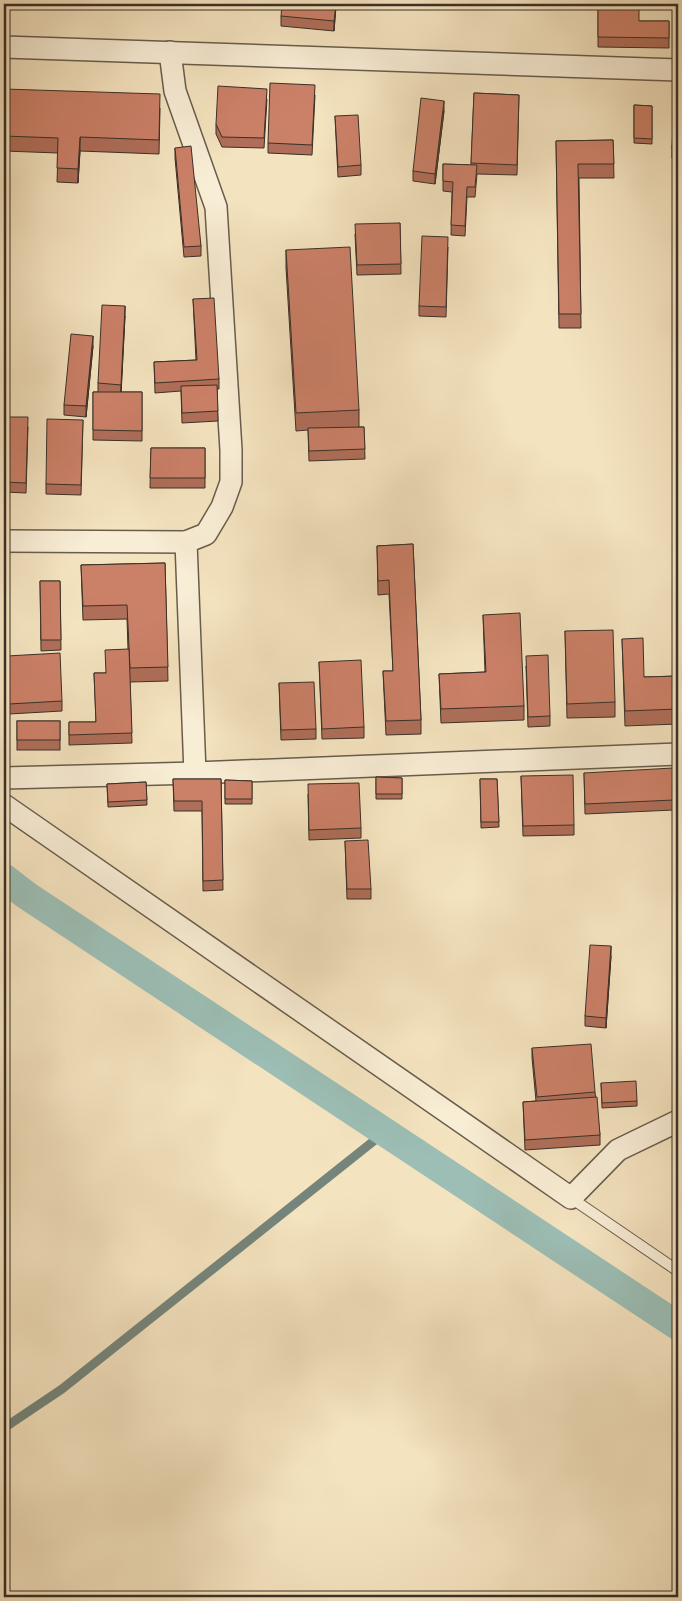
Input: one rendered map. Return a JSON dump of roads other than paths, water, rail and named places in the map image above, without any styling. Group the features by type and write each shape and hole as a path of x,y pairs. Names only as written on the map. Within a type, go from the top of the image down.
{"street":[{"path":"4,47 678,70"},
{"path":"4,541 186,542 206,534 222,507 231,482 231,450 216,207 175,91 170,52"},
{"path":"186,542 195,773"},
{"path":"4,778 195,773 678,754"},
{"path":"4,805 571,1198 618,1150 678,1121"}],"lane":[{"path":"571,1198 678,1271"}],"waterway":[{"path":"4,878 26,895 678,1326"},
{"path":"4,1428 62,1389 385,1132"}]}
